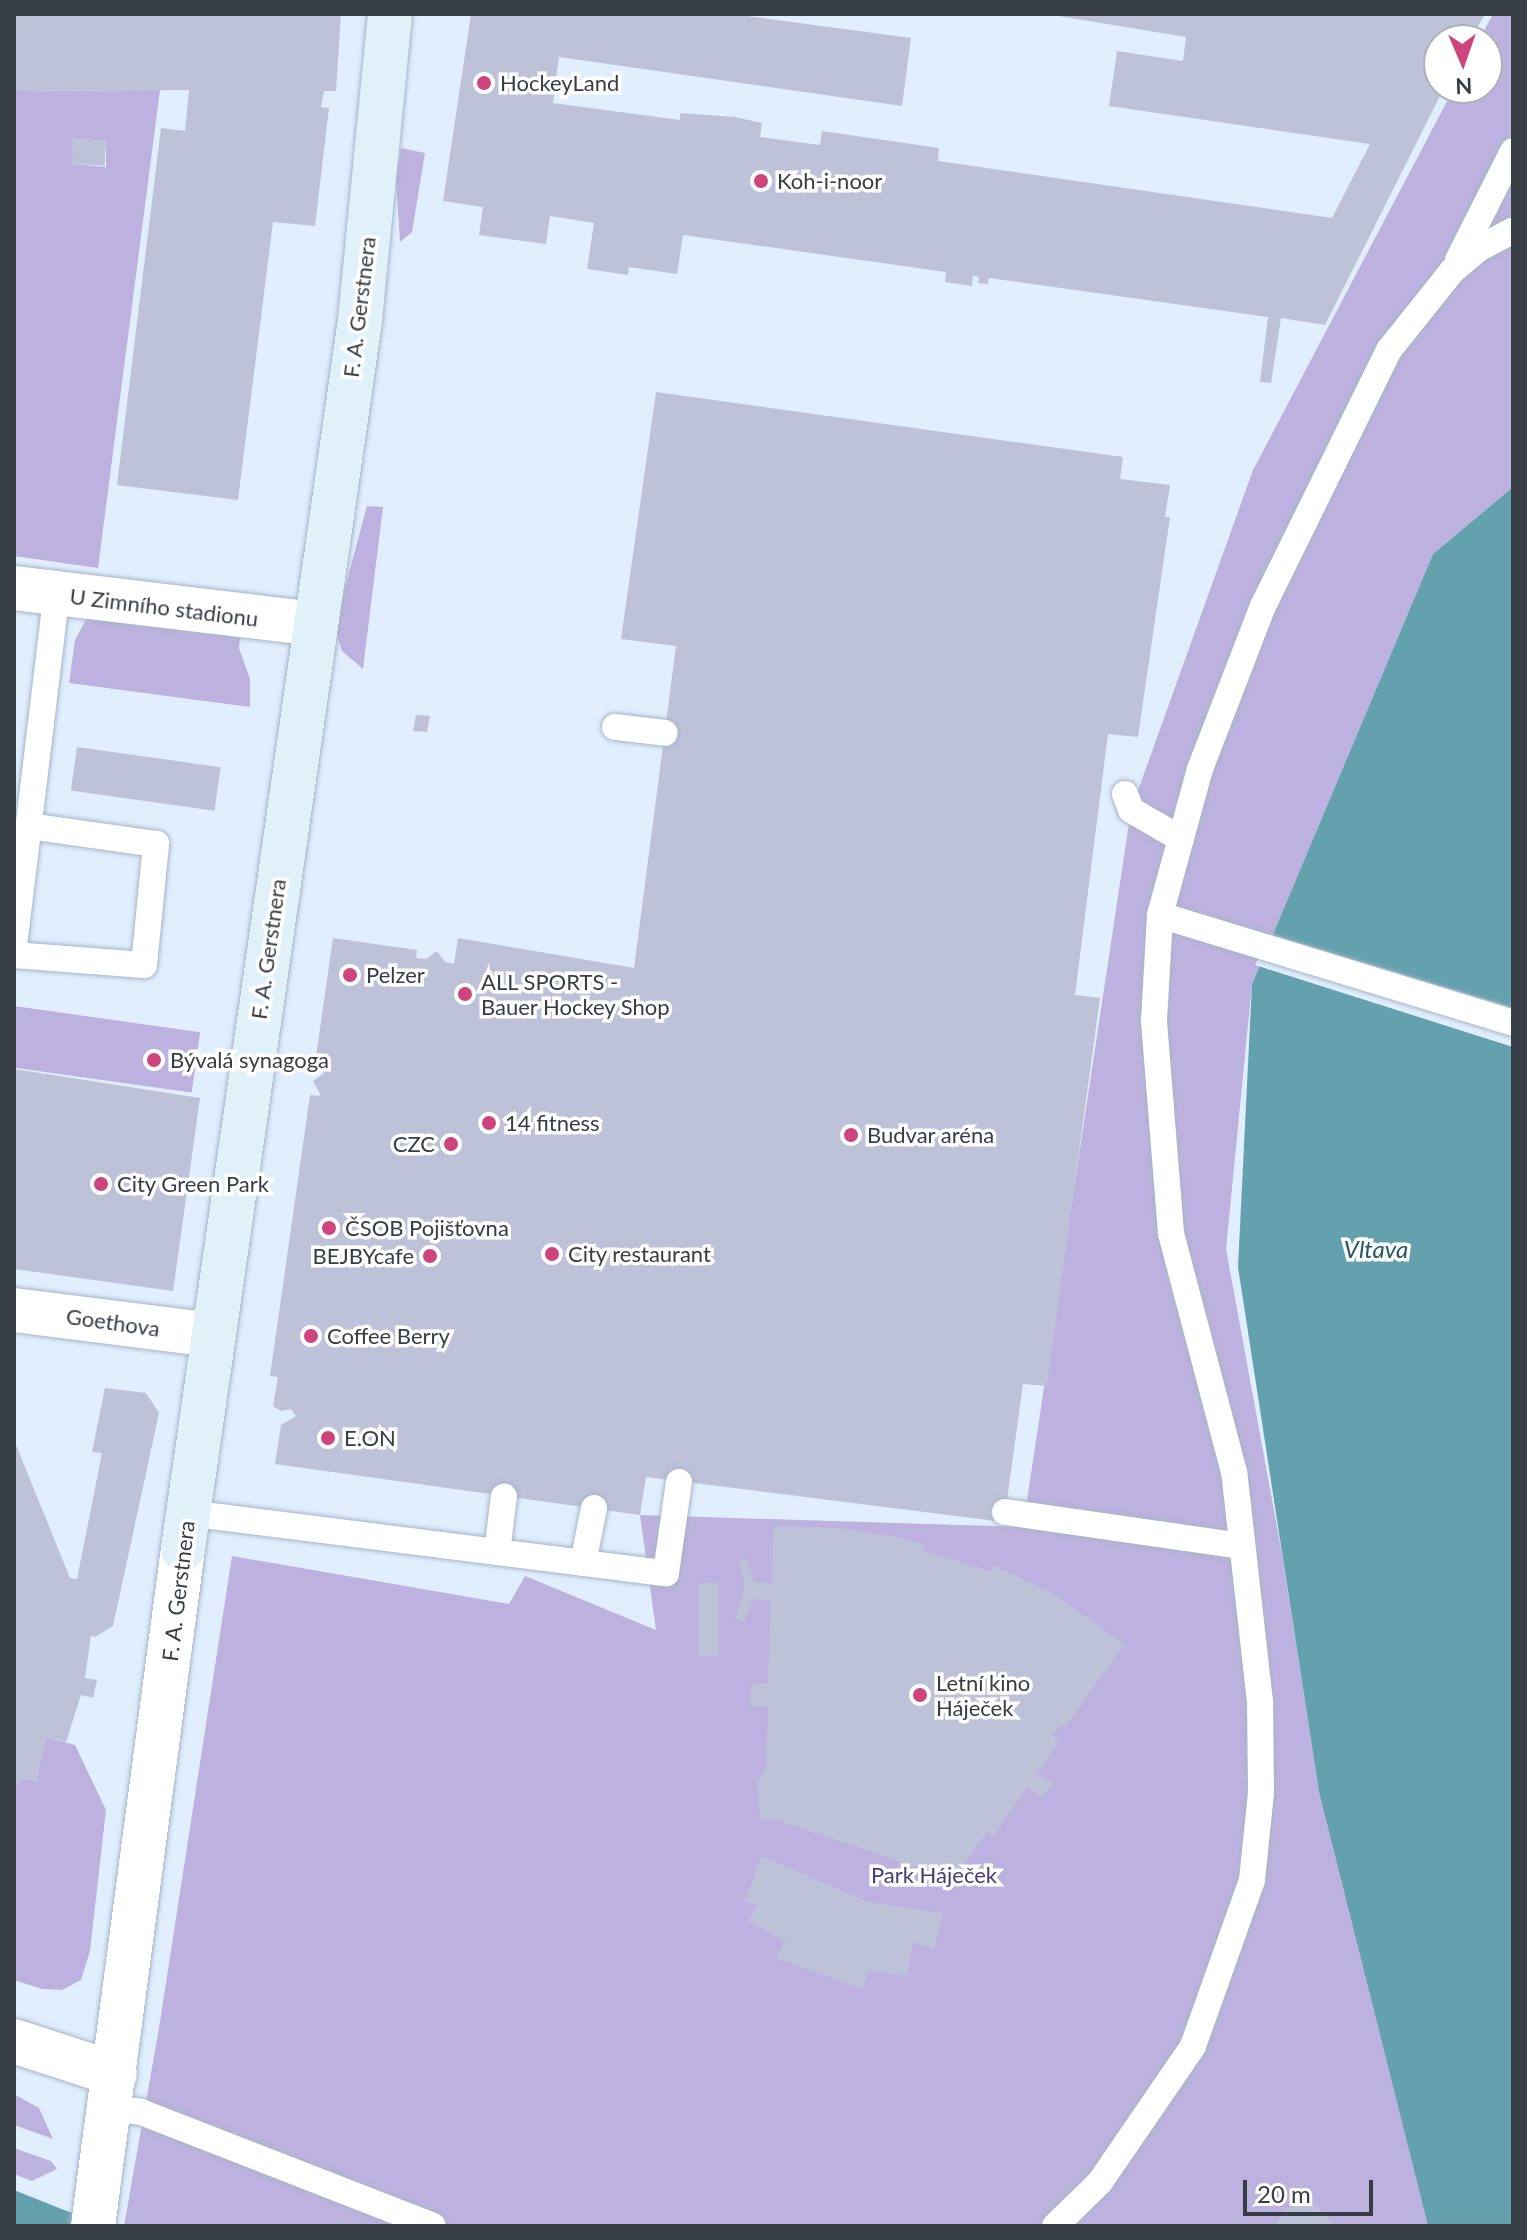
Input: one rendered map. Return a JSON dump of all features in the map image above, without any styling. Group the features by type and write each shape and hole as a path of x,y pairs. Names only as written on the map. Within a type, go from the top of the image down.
{"street":[{"name":"F. A. Gerstnera","path":"94,2223 211,1335 360,320 390,14"},
{"name":"U Zimního stadionu","path":"14,588 315,624"},
{"name":"Goethova","path":"14,1310 211,1335"},
{"path":"14,2041 112,2091"}],"lane":[{"path":"1452,271 1513,151"},
{"path":"1055,2226 1100,2182 1193,2046 1252,1880 1261,1793 1260,1702 1234,1472 1171,1233 1154,1020 1181,839 1200,769 1263,606 1389,350 1452,271 1478,249 1513,230"},
{"path":"14,946 57,593"},
{"path":"615,727 665,733"},
{"path":"1125,794 1131,810 1181,839"},
{"path":"14,955 144,965 156,844 28,826"},
{"path":"1169,918 1513,1023"},
{"path":"185,1531 497,1552 666,1573 679,1482"},
{"path":"497,1552 504,1496"},
{"path":"583,1563 594,1508"},
{"path":"1005,1512 1039,1520 1242,1546"},
{"path":"112,2091 141,2112 433,2226"}],"green space":[{"name":"Park Háječek","path":"1493,14 1513,14 1513,487 1433,554 1252,984 1226,1249 1282,1554 1319,1792 1428,2226 124,2226 159,2028 232,1556 509,1604 525,1576 656,1630 640,1515 1023,1527 1131,810 1253,470 1446,104 1503,104 1503,24 1488,24"},
{"path":"160,90 98,568 14,556 14,91","holes":["74,139 106,141 106,167 73,164"]},
{"path":"401,148 425,153 412,232 400,242 396,179"},
{"path":"367,506 383,507 363,669 342,651 336,633"},
{"path":"87,618 240,638 239,648 250,679 250,707 69,683 75,640"},
{"path":"14,1006 200,1032 192,1093 14,1068"},
{"path":"46,1737 75,1745 106,1810 90,1951 81,1980 62,1990 42,1989 14,1980 14,1786 23,1778 36,1781"},
{"path":"14,2094 39,2108 53,2139 14,2125"},
{"path":"14,2148 51,2161 57,2169 32,2181 14,2174"}],"water":[{"name":"Vltava","path":"1513,487 1513,2226 1428,2226 1319,1792 1238,1267 1252,984 1433,554"},
{"path":"14,2190 64,2210 111,2226 14,2226"}],"pier":[{"path":"1269,934 1513,1008 1513,1047 1255,965"}],"building":[{"path":"14,14 341,14 336,91 324,91 321,107 329,108 315,226 273,222 238,500 117,485 161,128 185,131 189,90 14,91"},
{"name":"Koh-i-noor","path":"471,14 732,14 911,38 902,106 559,57 553,103 680,120 680,113 735,117 762,123 760,137 820,145 822,131 939,148 938,161 1332,218 1370,144 1109,106 1117,51 1183,61 1186,37 1046,14 1485,14 1479,24 1423,24 1423,104 1436,104 1325,325 1281,318 1271,383 1260,382 1268,317 989,278 988,284 978,283 979,277 973,276 972,286 945,282 946,272 683,235 677,274 629,267 628,275 587,269 594,223 550,216 546,244 479,235 483,207 443,201"},
{"path":"73,139 106,141 105,166 72,164"},
{"path":"656,392 1123,457 1120,479 1170,485 1165,517 1170,517 1138,737 1108,734 1075,995 1100,998 1047,1386 1023,1384 1004,1522 646,1477 640,1515 275,1464 281,1425 296,1416 291,1409 281,1411 273,1406 278,1377 270,1376 310,1095 321,1096 313,1081 324,1073 325,1065 315,1063 333,938 417,950 416,958 426,959 437,951 445,962 454,964 458,938 634,968 676,646 621,639"},
{"path":"416,715 430,716 427,732 413,731"},
{"path":"77,747 221,767 214,811 71,791"},
{"name":"City Green Park","path":"14,1069 200,1098 173,1291 14,1269"},
{"path":"105,1388 146,1393 159,1413 113,1626 95,1637 91,1636 85,1678 97,1680 93,1698 81,1695 66,1742 46,1737 36,1781 23,1778 14,1786 14,1440 70,1578 77,1579 102,1453 92,1452"},
{"name":"Letní kino Háječek","path":"773,1526 834,1528 894,1536 925,1544 923,1550 991,1572 993,1565 1052,1593 1124,1644 1065,1727 1062,1725 1052,1735 1059,1741 1036,1774 1053,1783 1042,1797 1027,1787 994,1836 987,1831 952,1883 943,1876 775,1819 760,1820 757,1781 766,1769 768,1707 750,1707 751,1683 768,1684 771,1600 753,1599 744,1622 735,1618 743,1597 744,1581 738,1561 747,1559 754,1582 772,1583"},
{"path":"699,1583 719,1583 719,1656 699,1656"},
{"path":"761,1856 868,1902 943,1913 934,1949 913,1943 907,1976 868,1970 863,1989 776,1958 785,1941 748,1921 757,1904 745,1902"},
{"path":"1300,2204 1316,2205 1334,2226 1275,2226 1286,2209"}],"place":[{"name":"HockeyLand","path":"484,83"},
{"name":"Koh-i-noor","path":"761,181"},
{"name":"Pelzer","path":"350,975"},
{"name":"ALL SPORTS - Bauer Hockey Shop","path":"465,994"},
{"name":"Bývalá synagoga","path":"154,1060"},
{"name":"14 fitness","path":"489,1123"},
{"name":"Budvar aréna","path":"851,1135"},
{"name":"CZC","path":"451,1144"},
{"name":"City Green Park","path":"101,1184"},
{"name":"ČSOB Pojišťovna","path":"329,1228"},
{"name":"City restaurant","path":"552,1254"},
{"name":"BEJBYcafe","path":"430,1256"},
{"name":"Coffee Berry","path":"311,1336"},
{"name":"E.ON","path":"328,1438"},
{"name":"Letní kino Háječek","path":"920,1695"}]}
